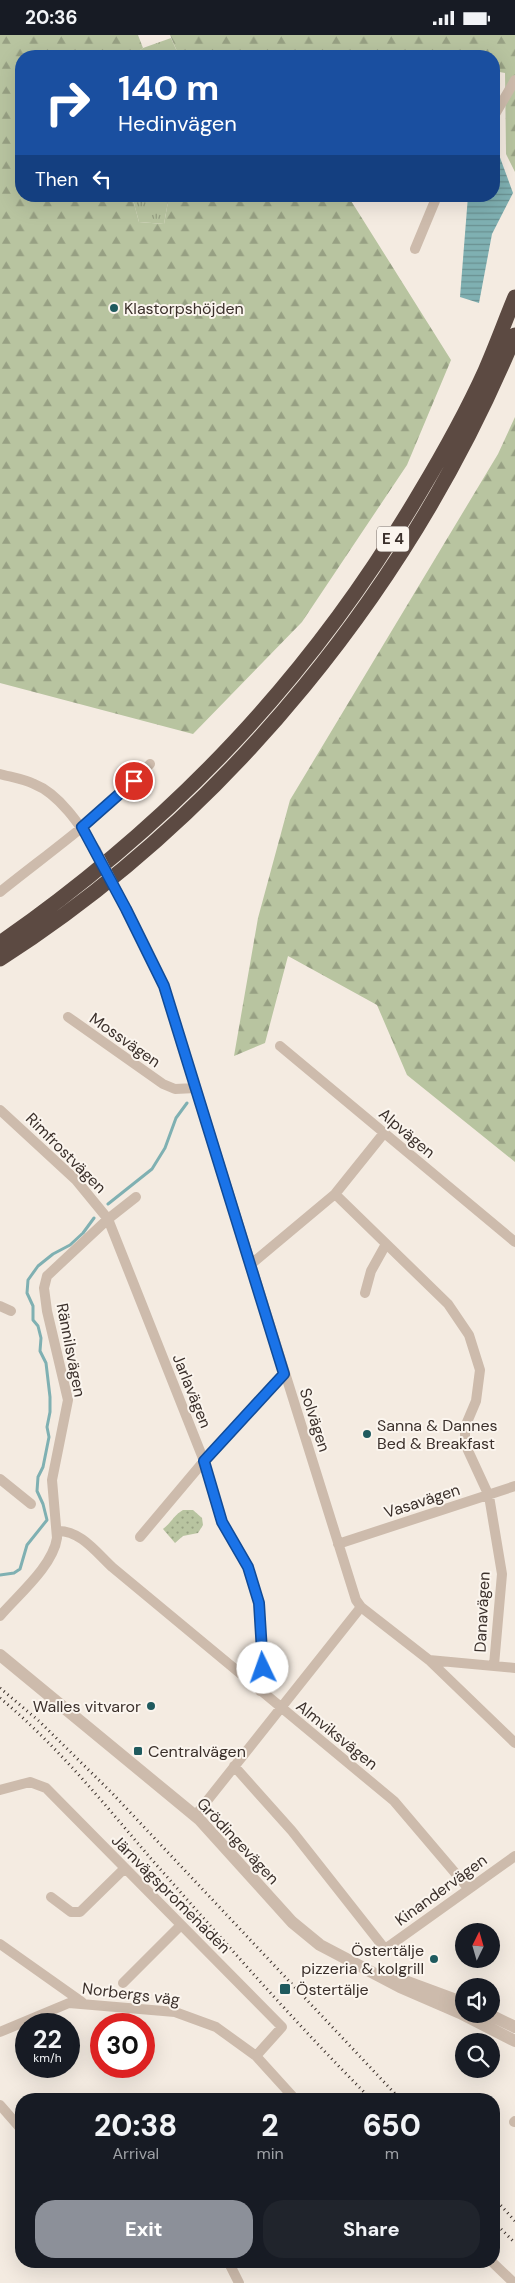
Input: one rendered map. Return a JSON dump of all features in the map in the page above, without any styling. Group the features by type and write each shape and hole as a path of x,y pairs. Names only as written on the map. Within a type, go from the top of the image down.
{"highway":[{"name":"E 4","path":"0,943 39,915 126,846 192,787 266,709 330,630 392,540 441,456 484,371 515,297"},
{"name":"E 4","path":"0,959 35,937 139,857 202,798 274,721 339,643 403,550 453,463 498,376 515,335"}],"street":[{"path":"500,106 515,80"},
{"path":"415,249 435,202"},
{"path":"0,892 127,789 150,764"},
{"name":"Solvägen","path":"0,774 36,784 59,801 82,827 96,850 164,986 356,1600 361,1607 429,1661 515,1743"},
{"name":"Mossvägen","path":"68,1017 163,1084 175,1089 196,1088"},
{"name":"Alpvägen","path":"280,1046 515,1242"},
{"name":"Rimfrostvägen","path":"0,1110 76,1180 108,1219"},
{"path":"250,1265 335,1194 384,1133"},
{"name":"Danavägen","path":"335,1194 448,1304 469,1335 480,1370 476,1401 465,1427 465,1444 489,1496 502,1574 494,1665"},
{"name":"Rännilsvägen","path":"0,1616 53,1554 57,1531 52,1480 68,1400 44,1289 47,1276 108,1219 136,1197"},
{"name":"Jarlavägen","path":"108,1219 204,1461 222,1522 248,1567 259,1603 263,1668 260,1691"},
{"path":"364,1293 371,1271 386,1244"},
{"path":"0,1306 11,1311"},
{"path":"140,1537 204,1461 284,1374"},
{"path":"0,1479 31,1504"},
{"name":"Vasavägen","path":"338,1544 515,1486"},
{"name":"Almviksvägen","path":"57,1531 66,1530 79,1536 112,1567 394,1801 468,1888"},
{"path":"195,1816 361,1607"},
{"name":"Grödingevägen","path":"0,1655 195,1816 292,1922 320,1945 515,2041"},
{"path":"429,1661 515,1668"},
{"name":"Kinandervägen","path":"234,1766 292,1831 385,1949 515,1856"},
{"name":"Järnvägspromenaden","path":"0,1790 30,1782 46,1788 282,2027 256,2056"},
{"path":"51,1897 71,1913 80,1912 125,1868"},
{"path":"124,1983 182,1925"},
{"path":"0,1944 82,2003"},
{"name":"Grödingevägen","path":"363,1967 408,1981 455,1999"},
{"name":"Norbergs väg","path":"0,2032 69,2003 175,2012 216,2027 256,2056 289,2093"},
{"path":"500,2020 515,2027"},
{"path":"0,2105 15,2122"},
{"path":"232,2268 239,2283"},
{"path":"499,2268 514,2283"}],"green space":[{"path":"0,35 138,35 143,48 140,50 15,50 15,202 134,202 139,222 164,224 168,202 352,202 451,360 407,465 302,622 193,734 0,683"},
{"path":"170,35 515,35 515,172 506,154 505,73 500,72 500,50 176,50"},
{"path":"171,38 176,50 140,50"},
{"path":"134,202 168,202 164,224 139,222"},
{"path":"515,417 515,1162 407,1075 377,1005 288,956 265,1043 234,1056 258,918 290,800 498,454"},
{"path":"183,1510 193,1510 202,1518 203,1525 198,1533 183,1536 175,1543 163,1529"}],"water":[{"path":"500,157 513,193 492,234 479,303 460,297 468,202 500,202"}],"waterway":[{"path":"108,1204 152,1169 165,1148 176,1118 187,1103"},
{"path":"0,1575 14,1573 20,1569 27,1545 47,1520 37,1491 38,1477 43,1467 49,1437 47,1427 50,1397 46,1363 40,1351 41,1338 38,1326 33,1320 33,1306 27,1293 28,1280 38,1266 53,1254 70,1245 83,1233 94,1218"}],"railway":[{"path":"0,1688 39,1721 112,1793 394,2093"},
{"path":"0,1698 61,1755 260,1982 365,2093"},
{"path":"500,2205 515,2221"},
{"path":"500,2228 515,2243"}],"place":[{"name":"Klastorpshöjden","path":"114,308"},
{"name":"Sanna & Dannes Bed & Breakfast","path":"367,1434"},
{"name":"Walles vitvaror","path":"151,1706"},
{"name":"Centralvägen","path":"138,1751"},
{"name":"Östertälje pizzeria & kolgrill","path":"434,1959"},
{"name":"Östertälje","path":"285,1989"}],"route":[{"path":"134,781 82,827 96,850 164,986 284,1374 204,1461 222,1522 248,1567 259,1603 263,1668"}]}
